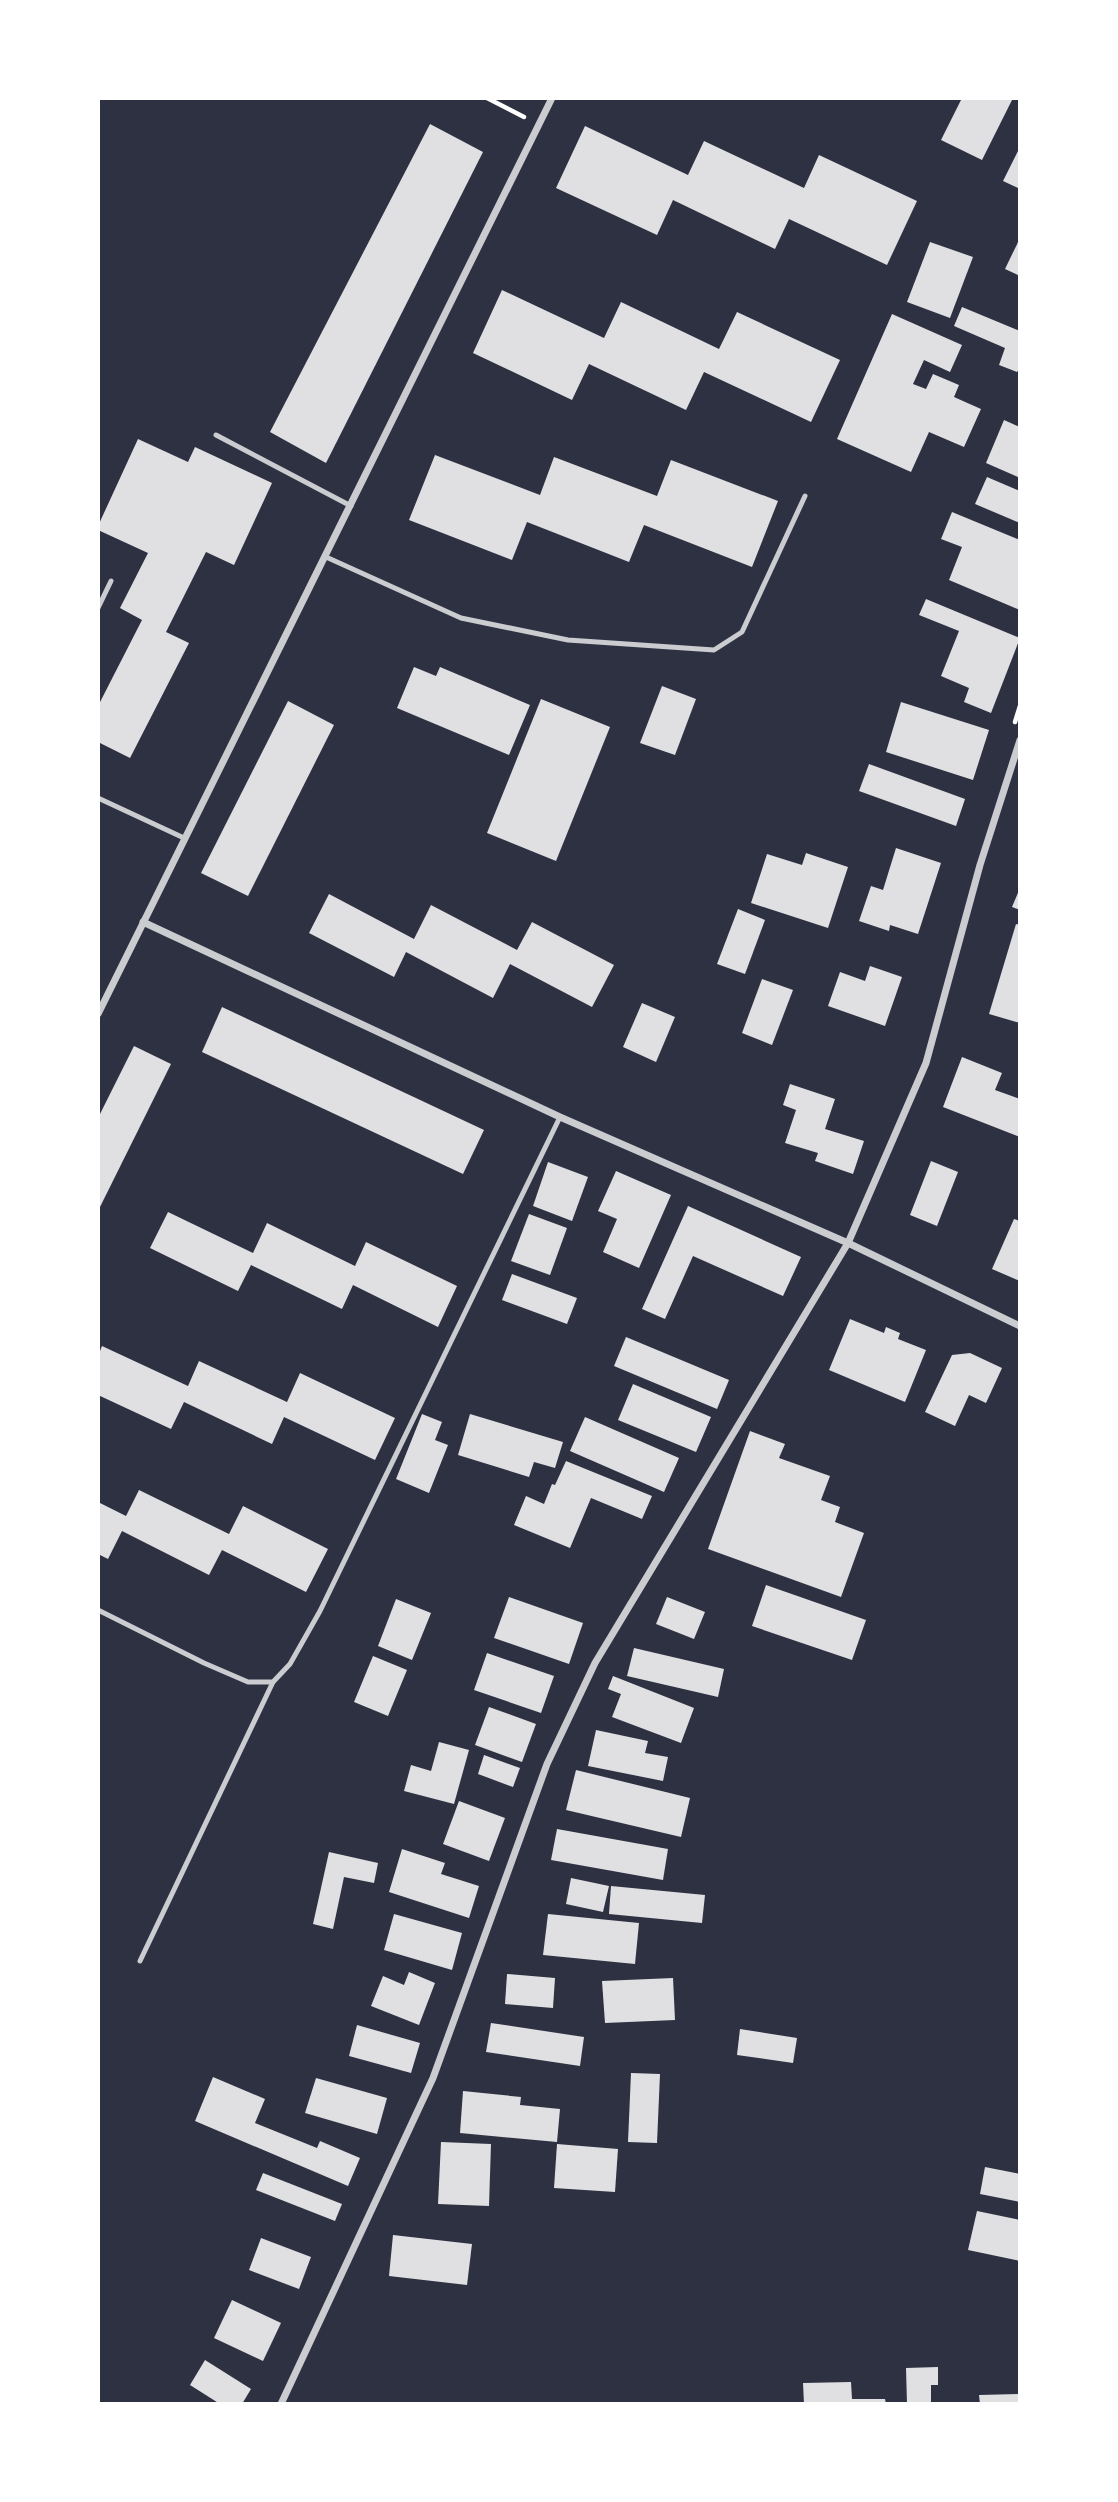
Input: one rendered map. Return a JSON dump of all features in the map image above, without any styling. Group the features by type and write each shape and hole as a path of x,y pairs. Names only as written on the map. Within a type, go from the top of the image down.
{"street":[{"path":"98,1014 552,98"},
{"path":"281,2404 433,2078 547,1764 595,1663 848,1243 926,1063 981,865 1020,740"},
{"path":"143,922 560,1117 848,1243 1020,1326"}],"lane":[{"path":"216,435 351,506"},
{"path":"326,557 461,618 568,640 714,650 742,632 805,496"},
{"path":"98,608 111,581"},
{"path":"98,799 184,838"},
{"path":"140,1961 273,1682 290,1664 320,1611 560,1117"},
{"path":"98,1610 248,1682 273,1682"}],"path":[{"path":"487,98 539,125"}],"building":[{"path":"962,98 1013,98 982,160 941,140"},
{"path":"430,124 483,152 326,463 270,432"},
{"path":"585,126 688,175 704,141 804,188 819,155 917,201 887,265 789,219 775,249 673,200 657,235 556,188"},
{"path":"1020,147 1020,189 1003,181"},
{"path":"1020,238 1020,276 1005,269"},
{"path":"930,242 973,257 950,318 907,302"},
{"path":"502,290 604,338 621,302 719,349 737,312 840,360 811,422 704,372 686,410 589,364 572,400 473,353"},
{"path":"962,307 1020,331 1020,368 1017,372 999,365 1005,348 954,326"},
{"path":"892,314 962,345 950,372 924,360 913,384 926,389 933,374 959,385 954,397 981,409 964,447 929,432 911,472 837,439"},
{"path":"1004,420 1020,427 1020,478 986,463"},
{"path":"138,439 188,462 195,447 272,483 234,565 206,552 166,632 189,643 130,758 98,742 98,706 142,620 120,608 148,553 98,530 98,526"},
{"path":"435,455 540,495 554,457 657,496 671,460 778,501 752,567 644,525 629,562 527,522 512,560 409,520"},
{"path":"987,477 1020,491 1020,523 975,504"},
{"path":"952,512 1020,540 1020,610 949,580 962,547 941,539"},
{"path":"926,599 1020,638 991,713 964,702 969,688 941,676 959,631 919,615"},
{"path":"414,667 436,676 440,667 530,705 509,755 397,708"},
{"path":"662,686 696,699 675,755 640,743"},
{"path":"541,699 610,727 556,861 487,833"},
{"path":"288,701 334,725 248,896 201,873"},
{"path":"901,702 989,730 973,780 886,752"},
{"path":"869,764 965,799 956,826 859,791"},
{"path":"896,848 941,863 918,934 890,925 889,931 859,921 871,886 883,890"},
{"path":"806,853 848,867 828,928 751,903 767,854 802,865"},
{"path":"1020,888 1020,910 1012,907"},
{"path":"329,894 414,939 431,905 517,950 532,922 614,965 592,1007 510,964 493,998 406,952 394,977 309,933"},
{"path":"738,909 765,920 745,974 717,964"},
{"path":"1016,924 1020,925 1020,1023 989,1014"},
{"path":"870,966 902,977 885,1026 828,1006 840,972 865,981"},
{"path":"762,979 793,990 772,1045 742,1033"},
{"path":"642,1003 675,1017 656,1062 623,1047"},
{"path":"222,1007 484,1130 463,1174 202,1052"},
{"path":"134,1046 171,1064 98,1211 98,1118"},
{"path":"962,1057 1002,1073 995,1090 1020,1099 1020,1137 943,1107"},
{"path":"790,1084 835,1099 825,1129 864,1141 853,1174 815,1161 818,1153 785,1143 796,1110 783,1105"},
{"path":"931,1161 958,1172 937,1226 910,1215"},
{"path":"548,1162 588,1177 572,1221 533,1206"},
{"path":"616,1171 671,1195 639,1268 603,1252 617,1219 598,1211"},
{"path":"688,1206 801,1257 783,1296 693,1256 665,1319 642,1309"},
{"path":"168,1212 253,1253 267,1223 355,1266 366,1242 457,1286 438,1327 353,1285 342,1309 251,1265 238,1291 150,1248"},
{"path":"529,1214 567,1228 550,1275 511,1261"},
{"path":"1014,1219 1020,1221 1020,1281 992,1269"},
{"path":"512,1274 577,1298 567,1324 502,1300"},
{"path":"850,1319 884,1333 886,1327 900,1333 898,1339 926,1350 905,1402 829,1370"},
{"path":"626,1337 729,1380 717,1409 614,1366"},
{"path":"102,1346 188,1386 199,1361 287,1402 300,1373 395,1418 375,1460 284,1417 272,1444 184,1402 171,1429 98,1395 98,1356"},
{"path":"970,1353 1002,1368 986,1403 969,1395 955,1426 925,1412 952,1355"},
{"path":"633,1384 711,1417 696,1452 618,1420"},
{"path":"422,1414 442,1422 435,1440 448,1445 429,1493 396,1479"},
{"path":"470,1414 563,1442 555,1468 534,1462 529,1477 458,1455"},
{"path":"585,1417 679,1458 664,1492 570,1451"},
{"path":"750,1431 785,1444 779,1458 830,1476 821,1500 840,1507 835,1522 864,1533 841,1597 708,1549"},
{"path":"566,1461 652,1496 642,1519 591,1498 570,1548 514,1525 526,1496 544,1504"},
{"path":"139,1490 229,1534 243,1506 328,1549 306,1592 222,1550 209,1575 122,1531 108,1559 98,1554 98,1502 126,1516"},
{"path":"766,1585 866,1620 852,1660 752,1626"},
{"path":"509,1597 583,1623 569,1664 494,1638"},
{"path":"667,1597 705,1612 694,1639 656,1624"},
{"path":"396,1599 431,1613 412,1660 378,1646"},
{"path":"634,1648 724,1669 718,1697 627,1676"},
{"path":"487,1653 554,1676 541,1713 474,1690"},
{"path":"373,1656 407,1670 388,1716 354,1702"},
{"path":"613,1676 694,1708 681,1743 612,1717 621,1694 608,1689"},
{"path":"489,1707 536,1724 522,1762 475,1745"},
{"path":"596,1730 648,1741 645,1753 668,1757 663,1781 588,1766"},
{"path":"439,1742 469,1750 454,1804 404,1791 411,1765 431,1771"},
{"path":"484,1755 520,1768 513,1787 478,1774"},
{"path":"576,1770 690,1798 681,1837 566,1810"},
{"path":"459,1801 505,1818 489,1861 443,1844"},
{"path":"557,1829 668,1849 663,1880 551,1860"},
{"path":"402,1849 445,1863 441,1874 479,1886 469,1918 389,1892"},
{"path":"329,1852 378,1863 374,1883 344,1877 333,1929 313,1924"},
{"path":"571,1878 609,1886 603,1912 566,1904"},
{"path":"611,1886 705,1895 702,1923 609,1914"},
{"path":"394,1914 462,1933 452,1970 384,1950"},
{"path":"548,1914 639,1923 635,1964 543,1955"},
{"path":"409,1972 435,1983 419,2025 371,2006 383,1976 404,1985"},
{"path":"507,1974 555,1978 553,2008 505,2004"},
{"path":"673,1978 675,2020 605,2023 602,1981"},
{"path":"491,2023 584,2037 580,2066 486,2052"},
{"path":"357,2025 420,2043 411,2073 349,2056"},
{"path":"740,2029 797,2038 793,2063 737,2055"},
{"path":"631,2073 660,2074 657,2143 628,2142"},
{"path":"213,2077 265,2099 255,2123 317,2148 320,2141 360,2158 348,2186 195,2121"},
{"path":"316,2078 387,2098 377,2134 305,2113"},
{"path":"463,2091 521,2097 520,2105 560,2109 557,2142 460,2133"},
{"path":"441,2142 491,2144 489,2206 438,2204"},
{"path":"557,2144 618,2149 615,2192 554,2188"},
{"path":"985,2167 1020,2174 1020,2202 980,2194"},
{"path":"263,2173 342,2204 335,2221 256,2190"},
{"path":"977,2211 1020,2220 1020,2261 968,2250"},
{"path":"393,2235 472,2244 467,2285 389,2276"},
{"path":"261,2238 311,2257 299,2289 249,2270"},
{"path":"232,2300 281,2323 263,2361 214,2338"},
{"path":"205,2360 251,2389 242,2404 220,2404 190,2385"},
{"path":"938,2367 938,2385 931,2385 931,2404 907,2404 906,2368"},
{"path":"851,2382 852,2399 885,2399 886,2404 804,2404 803,2383"},
{"path":"1020,2394 1020,2404 980,2404 979,2395"}]}
